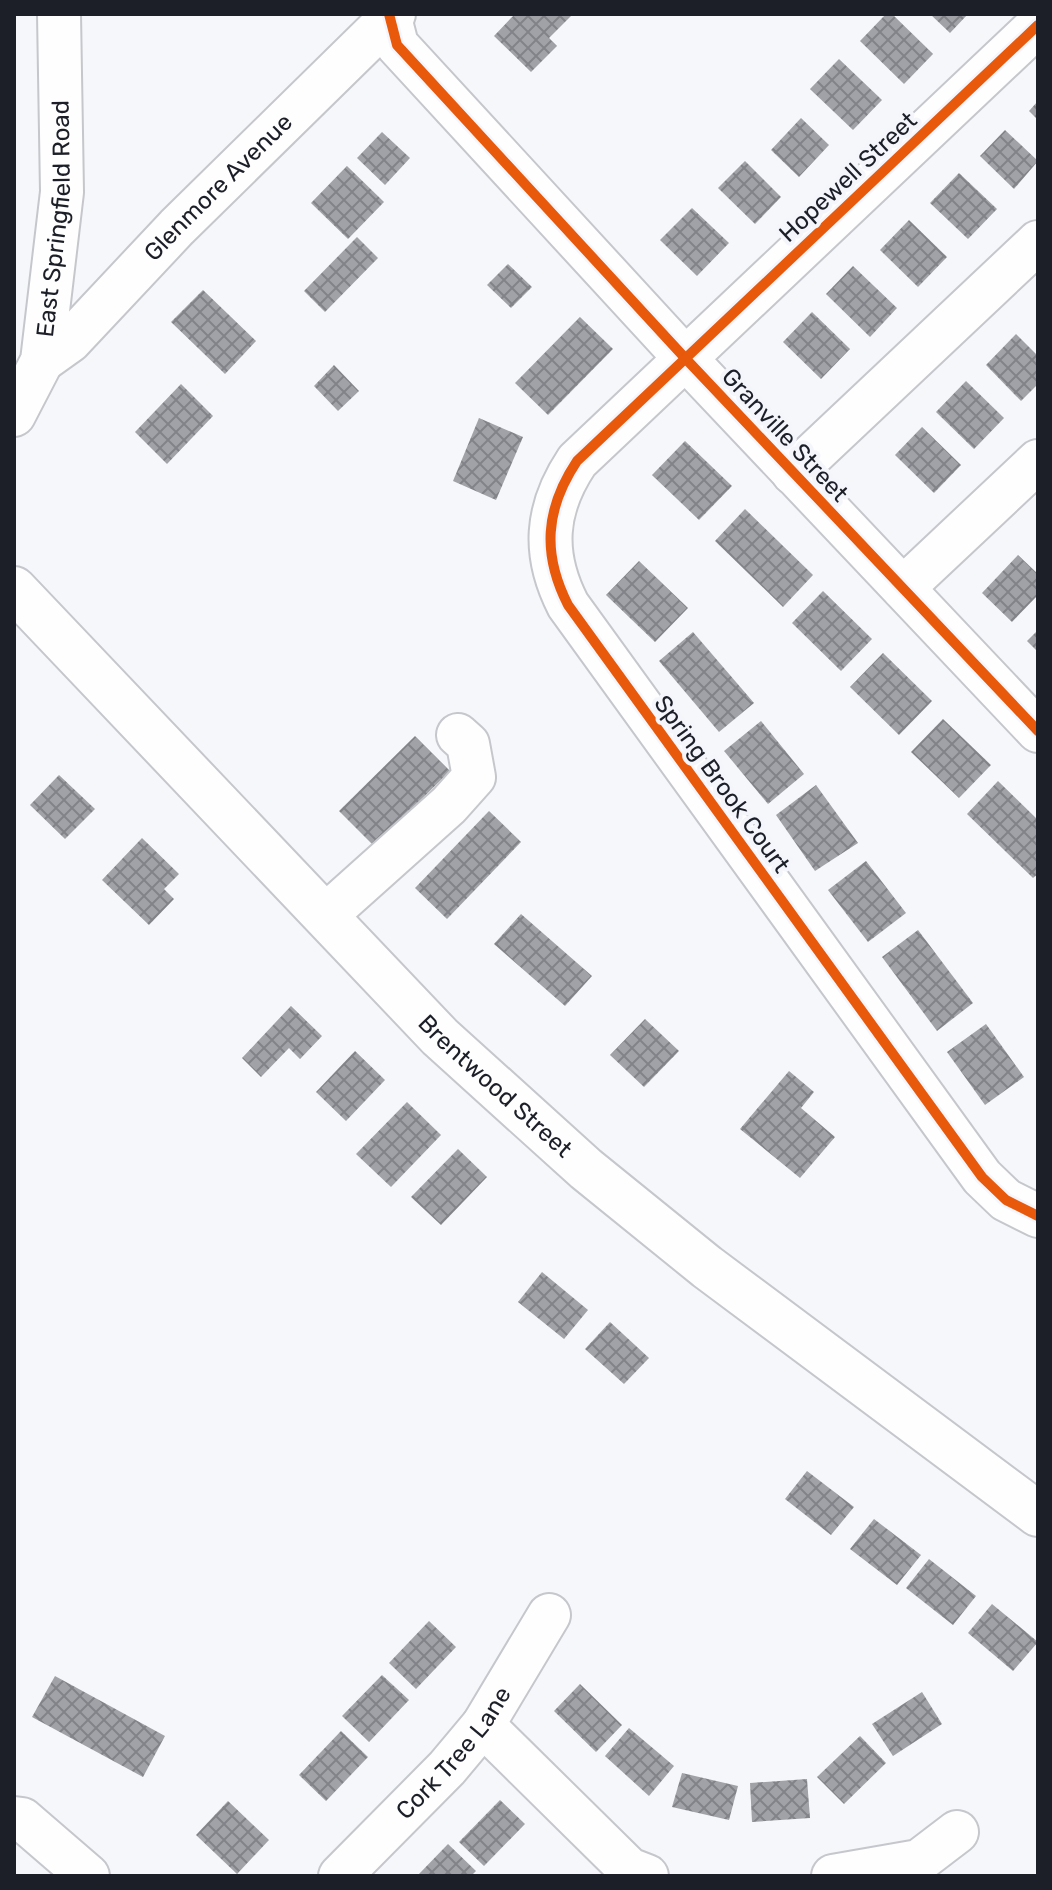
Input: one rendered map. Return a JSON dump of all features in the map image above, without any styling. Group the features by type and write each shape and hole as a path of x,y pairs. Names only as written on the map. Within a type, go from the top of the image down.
{"main road":[{"name":"Brentwood Street","path":"14,589 440,1037 586,1169 707,1267 1038,1514"}],"street":[{"name":"East Springfield Road","path":"14,415 42,361 62,192 59,14"},
{"name":"Glenmore Avenue","path":"42,361 70,341 177,227 391,15"},
{"name":"Granville Street","path":"391,15 397,45 685,358 1038,731"},
{"name":"Hopewell Street","path":"685,358 1038,25"},
{"path":"793,473 1038,242"},
{"name":"Spring Brook Court","path":"685,358 577,461 561,485 548,536 557,584 568,605 982,1177 1006,1200 1037,1214"},
{"path":"903,588 1038,461"},
{"path":"325,916 449,805 474,777 468,744 458,735"},
{"name":"Cork Tree Lane","path":"340,1876 447,1768 483,1725 549,1615"},
{"path":"483,1725 629,1869 647,1876"},
{"path":"14,1818 22,1819 68,1855 88,1876"},
{"path":"833,1876 919,1861 957,1832"}],"building":[{"path":"515,14 573,14 549,38 557,46 531,72 494,36"},
{"path":"886,14 892,14 933,54 904,84 860,41"},
{"path":"930,14 968,14 950,33"},
{"path":"839,59 882,100 853,130 810,89"},
{"path":"1038,101 1038,120 1029,111"},
{"path":"801,118 829,145 799,177 771,150"},
{"path":"1005,130 1038,161 1014,189 980,156"},
{"path":"382,132 410,158 385,185 357,158"},
{"path":"745,161 781,197 755,224 718,188"},
{"path":"347,166 384,202 348,239 311,203"},
{"path":"959,173 997,209 968,239 930,203"},
{"path":"692,208 729,243 697,276 660,240"},
{"path":"909,220 947,257 918,287 880,250"},
{"path":"357,237 378,258 325,312 304,291"},
{"path":"508,264 532,287 511,308 487,285"},
{"path":"853,266 897,308 870,337 826,294"},
{"path":"203,290 256,341 225,374 171,322"},
{"path":"812,312 850,349 821,379 783,342"},
{"path":"580,317 613,349 548,415 515,383"},
{"path":"1016,334 1038,356 1038,384 1021,401 986,365"},
{"path":"334,365 359,391 338,411 314,386"},
{"path":"966,381 1004,418 974,449 936,412"},
{"path":"181,384 213,416 167,464 135,432"},
{"path":"479,418 523,437 496,500 453,481"},
{"path":"922,427 961,465 934,493 895,455"},
{"path":"685,441 732,486 699,520 652,475"},
{"path":"745,509 813,575 783,607 715,541"},
{"path":"1018,555 1038,574 1038,595 1012,622 982,593"},
{"path":"639,561 688,608 655,642 606,595"},
{"path":"823,591 872,639 841,671 792,623"},
{"path":"1038,630 1038,652 1027,641"},
{"path":"693,632 754,703 719,732 659,661"},
{"path":"883,653 932,701 899,735 850,687"},
{"path":"943,719 991,765 959,798 911,752"},
{"path":"761,721 804,774 768,804 724,751"},
{"path":"415,736 450,771 374,846 339,811"},
{"path":"59,775 95,809 65,839 30,805"},
{"path":"998,781 1038,820 1038,874 1033,878 967,814"},
{"path":"816,785 858,843 815,871 776,815"},
{"path":"489,811 521,842 447,919 415,888"},
{"path":"142,838 179,874 164,889 174,899 149,925 102,880"},
{"path":"866,861 906,913 868,942 828,890"},
{"path":"521,914 592,976 565,1006 494,944"},
{"path":"918,930 973,1003 937,1031 882,957"},
{"path":"291,1006 322,1036 300,1059 289,1048 261,1077 242,1058"},
{"path":"645,1019 679,1051 644,1087 610,1055"},
{"path":"986,1024 1024,1077 985,1105 947,1052"},
{"path":"355,1051 385,1080 346,1121 316,1092"},
{"path":"789,1071 814,1092 801,1108 835,1137 800,1178 740,1129"},
{"path":"407,1102 441,1135 391,1187 356,1154"},
{"path":"458,1149 487,1177 441,1225 411,1197"},
{"path":"542,1272 588,1310 564,1339 518,1302"},
{"path":"610,1322 649,1358 624,1384 585,1349"},
{"path":"807,1471 854,1507 831,1535 785,1499"},
{"path":"874,1519 921,1555 897,1585 850,1549"},
{"path":"929,1559 976,1596 953,1625 906,1588"},
{"path":"992,1604 1038,1642 1013,1671 968,1633"},
{"path":"429,1621 456,1647 416,1689 389,1663"},
{"path":"382,1675 409,1700 369,1742 342,1716"},
{"path":"55,1676 165,1736 143,1777 32,1717"},
{"path":"580,1684 622,1725 596,1752 554,1711"},
{"path":"922,1692 942,1724 893,1756 872,1724"},
{"path":"629,1728 674,1766 649,1796 605,1756"},
{"path":"341,1731 368,1757 326,1801 299,1775"},
{"path":"860,1736 886,1763 844,1804 817,1777"},
{"path":"682,1773 738,1786 729,1820 672,1807"},
{"path":"807,1779 810,1818 752,1822 750,1783"},
{"path":"500,1800 525,1824 484,1866 459,1842"},
{"path":"228,1801 269,1840 237,1874 196,1835"},
{"path":"448,1844 476,1871 471,1876 417,1876"}],"cycle path":[{"path":"389,14 397,45 685,358 1038,731"},
{"path":"1038,25 577,461 558,497 551,532 554,568 568,605 982,1177 1006,1200 1038,1216"}]}
